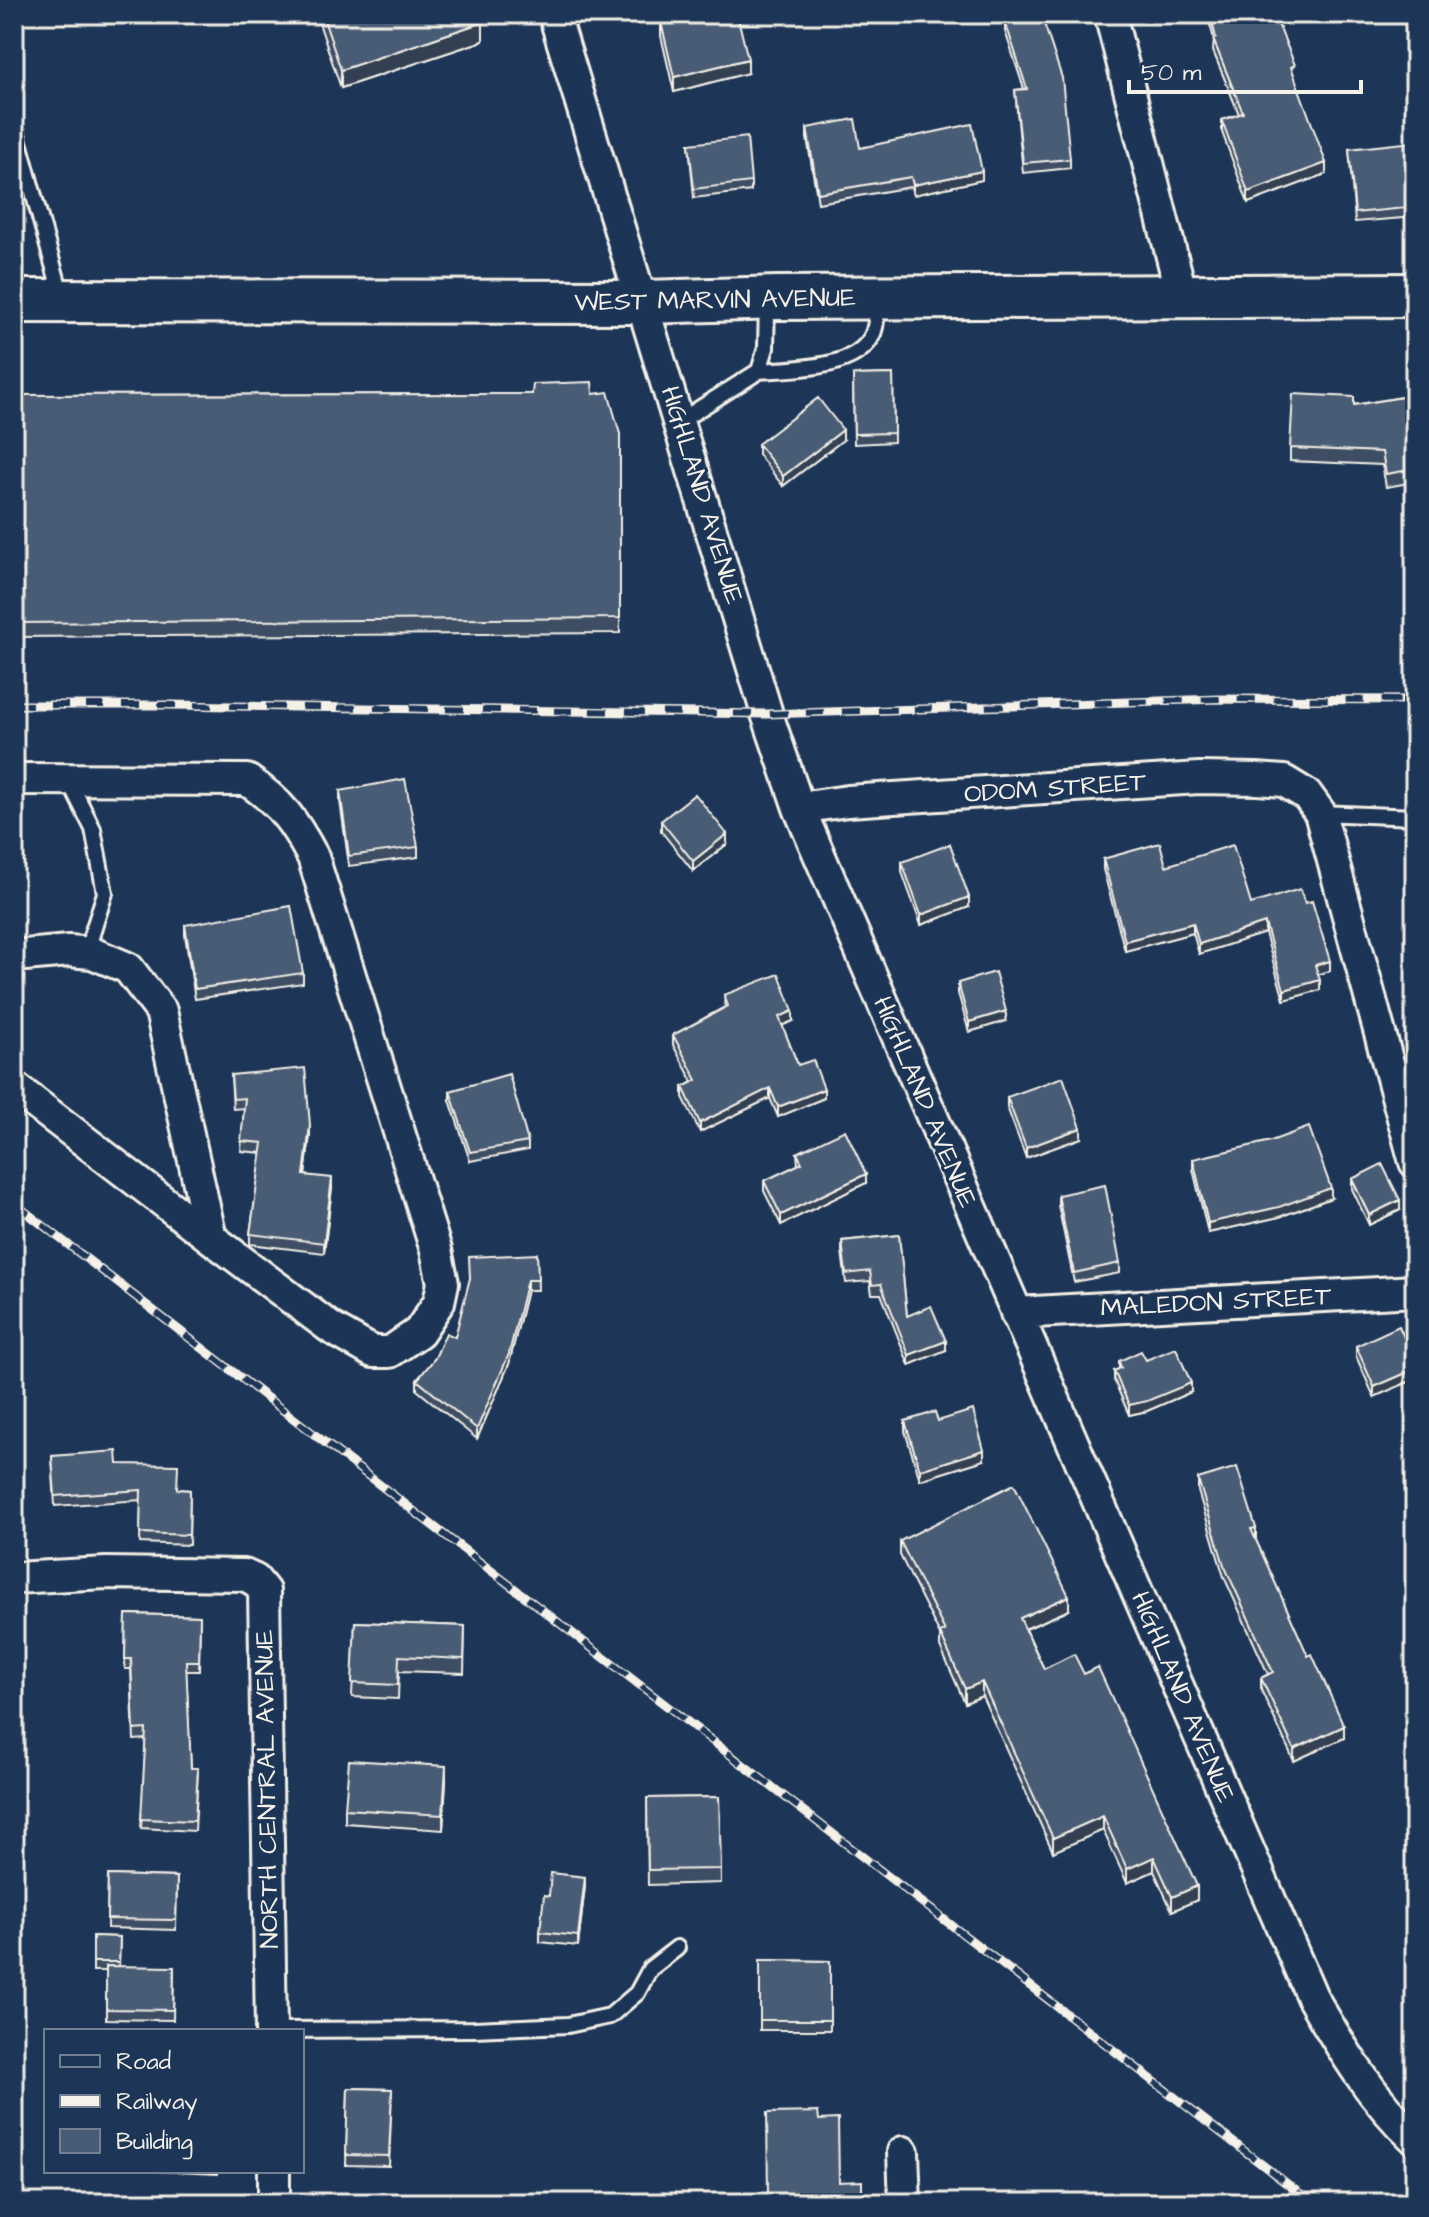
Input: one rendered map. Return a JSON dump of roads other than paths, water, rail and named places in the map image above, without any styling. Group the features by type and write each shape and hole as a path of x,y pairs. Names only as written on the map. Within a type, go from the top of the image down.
{"street":[{"name":"HIGHLAND AVENUE","path":"554,14 767,714 799,808 1312,1997 1364,2084 1389,2115 1415,2139"},
{"path":"1110,14 1182,296"},
{"name":"WEST MARVIN AVENUE","path":"14,301 644,302 1415,295"},
{"name":"ODOM STREET","path":"799,808 864,800 1199,778 1284,781 1313,804"},
{"path":"14,779 247,780 271,796 294,820 313,857 436,1250 443,1283 439,1302 419,1332 390,1352 373,1352 331,1328 14,1087"},
{"path":"1313,804 1415,1162"},
{"path":"14,956 69,951 86,953 128,968 161,1011 211,1238"},
{"name":"MALEDON STREET","path":"1016,1313 1415,1291"},
{"name":"NORTH CENTRAL AVENUE","path":"14,1578 106,1573 244,1575 255,1580 264,1591 271,2029"},
{"path":"903,2152 905,2203"},
{"path":"274,2173 274,2203"}],"lane":[{"path":"14,124 64,301"},
{"path":"680,421 759,371 825,366 859,352 875,329 876,298"},
{"path":"759,371 766,348 767,299"},
{"path":"68,779 93,829 105,893 86,953"},
{"path":"1313,804 1415,817"},
{"path":"304,2030 568,2025 610,2016 637,1993 650,1969 677,1948"}],"railway":[{"path":"14,705 767,714 1220,699 1415,700"},
{"path":"14,1203 1312,2203"}]}
